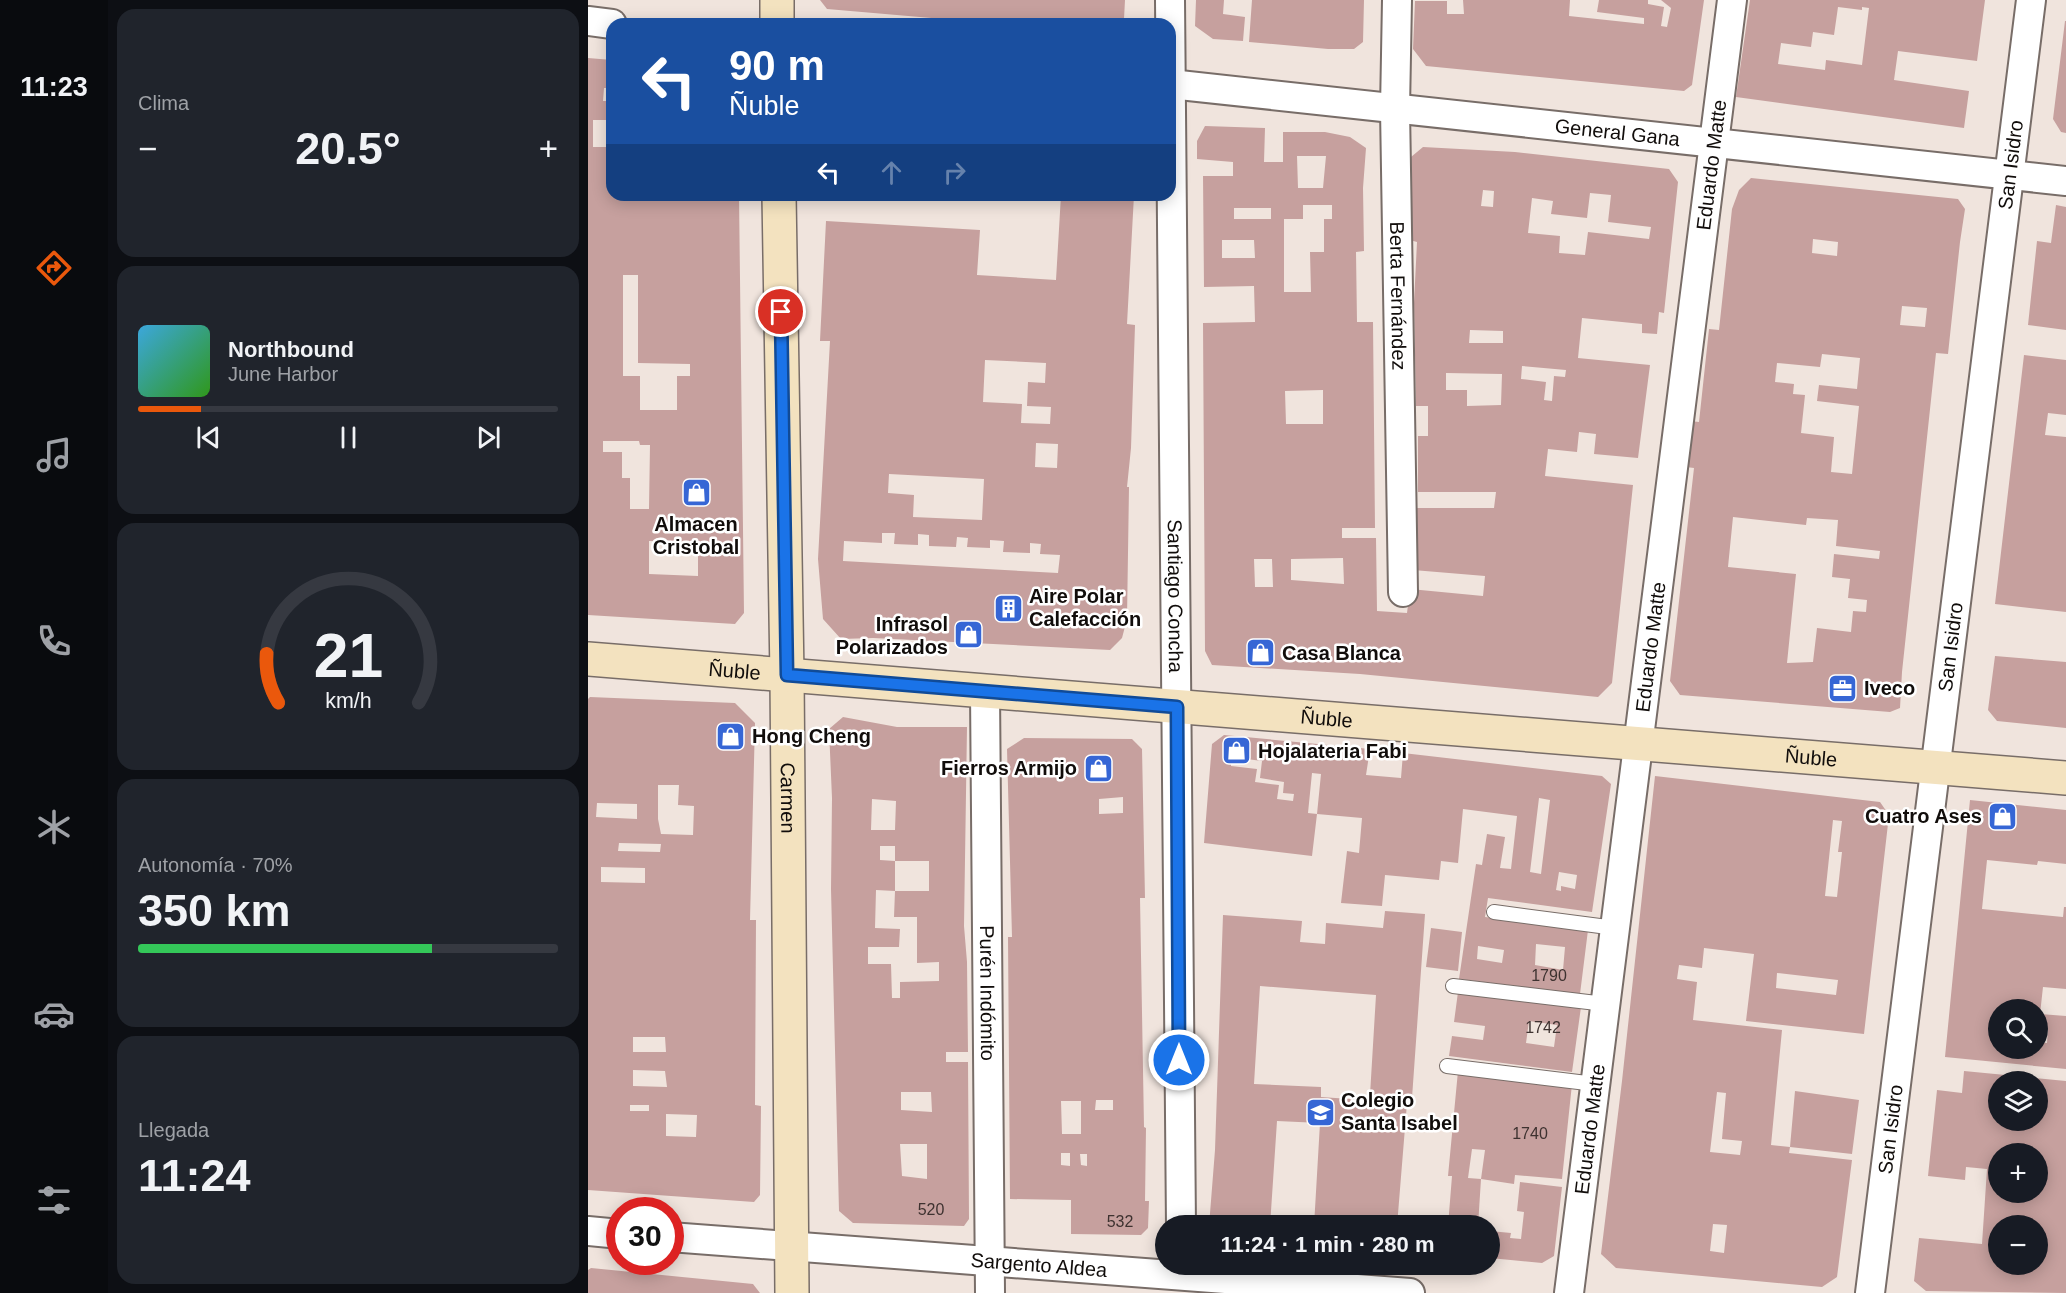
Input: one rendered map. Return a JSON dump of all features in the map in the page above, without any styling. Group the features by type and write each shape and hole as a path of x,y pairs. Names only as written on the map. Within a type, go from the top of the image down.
{"main road":[{"path":"777,0 777,18"},
{"name":"Carmen","path":"780,201 792,1293"},
{"name":"Ñuble","path":"588,659 2066,778"}],"street":[{"name":"Santiago Concha","path":"1170,0 1170,18"},
{"name":"Berta Fernández","path":"1397,0 1395,109 1403,592"},
{"name":"Eduardo Matte","path":"1569,1293 1732,0"},
{"name":"San Isidro","path":"1870,1293 2031,0"},
{"path":"588,21 606,23"},
{"name":"General Gana","path":"1176,85 2066,181"},
{"name":"Santiago Concha","path":"1172,201 1181,1215"},
{"name":"Purén Indómito","path":"985,691 990,1293"},
{"path":"588,1232 606,1233"},
{"name":"Sargento Aldea","path":"684,1238 1181,1278 1410,1293"}],"lane":[{"path":"1494,912 1615,928"},
{"path":"1454,986 1605,1004"},
{"path":"1446,1066 1595,1084"}],"building":[{"path":"820,0 1125,0 1124,18 931,18 827,9"},
{"path":"1196,0 1224,0 1223,14 1245,17 1243,41 1213,39 1195,26"},
{"path":"1252,0 1364,0 1363,42 1354,49 1328,49 1249,42"},
{"path":"1463,0 1570,0 1569,16 1644,24 1644,18 1597,12 1599,0 1648,0 1648,4 1664,7 1661,26 1667,27 1671,8 1661,0 1704,0 1692,85 1684,91 1426,66 1413,49 1415,1 1447,1 1447,14 1464,14"},
{"path":"1750,0 1985,0 1977,61 1898,51 1894,80 1969,91 1964,128 1736,97","holes":["1838,7 1862,10 1862,7 1869,8 1862,65 1826,60 1825,70 1778,64 1781,43 1811,47 1813,32 1834,35"]},
{"path":"2065,21 2066,133 2061,132 2053,119"},
{"path":"588,58 606,60 606,88 604,88 603,101 606,101 606,120 593,120 593,147 606,147 606,201 739,201 744,613 735,624 588,615","holes":["623,275 638,275 638,363 690,364 690,376 677,376 677,410 640,410 640,376 623,376","603,441 639,441 640,445 650,445 649,509 630,509 630,478 622,478 622,452 603,452","649,541 698,542 698,576 649,574"]},
{"path":"1205,126 1265,128 1264,162 1283,162 1283,132 1325,132 1350,137 1366,148 1363,188 1364,251 1356,252 1357,322 1373,322 1375,528 1342,528 1342,538 1376,538 1377,611 1407,613 1410,589 1483,596 1485,576 1413,570 1415,508 1494,508 1496,492 1418,492 1418,436 1428,436 1428,406 1416,406 1414,303 1417,242 1406,239 1411,157 1423,147 1515,152 1669,169 1678,182 1664,313 1659,312 1657,334 1642,333 1642,324 1582,318 1578,358 1650,365 1638,458 1594,454 1596,434 1579,432 1577,452 1548,449 1545,476 1633,485 1612,683 1598,697 1360,674 1212,665 1205,651 1203,323 1255,322 1254,286 1204,287 1203,176 1233,176 1233,162 1197,159 1197,141","holes":["1297,156 1326,156 1323,188 1298,188","1483,190 1494,191 1493,207 1481,206","1590,193 1611,195 1608,222 1651,227 1649,239 1588,232 1585,255 1559,253 1560,236 1528,233 1532,198 1553,201 1551,214 1587,218","1303,205 1332,205 1332,219 1324,219 1324,252 1310,252 1311,292 1284,292 1284,219 1303,219","1234,208 1271,208 1271,219 1234,219","1222,240 1254,240 1255,258 1222,258","1470,330 1503,331 1503,343 1469,343","1522,366 1566,370 1565,377 1554,376 1552,401 1544,400 1546,382 1521,379","1446,373 1502,374 1501,405 1467,406 1467,390 1446,390","1323,390 1323,424 1286,424 1285,391","1343,558 1344,584 1291,580 1291,559","1254,559 1272,559 1273,587 1255,587"]},
{"path":"1751,178 1958,199 1965,209 1948,354 1936,353 1900,708 1890,712 1680,695 1670,681 1694,468 1686,467 1691,421 1699,422 1709,329 1719,330 1732,209 1739,190","holes":["1813,239 1838,242 1837,256 1812,253","1902,306 1927,308 1925,327 1900,325","1822,354 1860,358 1857,389 1819,385 1817,401 1859,406 1852,474 1831,472 1834,437 1801,433 1805,395 1793,394 1794,384 1775,382 1777,363 1820,367","1733,517 1806,525 1807,518 1838,520 1836,546 1880,551 1879,559 1834,554 1832,577 1850,579 1848,598 1867,600 1866,612 1853,611 1851,632 1817,628 1813,662 1787,663 1796,574 1728,567"]},
{"path":"1061,201 1134,201 1127,324 1135,325 1131,448 1127,487 1129,487 1127,619 1122,638 1110,650 873,638 841,639 823,619 818,559 830,341 820,341 826,221 980,230 977,275 1056,280","holes":["985,360 1046,363 1045,383 1028,382 1027,406 1051,407 1050,424 1021,423 1022,404 983,402","1036,443 1058,444 1057,468 1035,467","889,474 984,479 982,520 913,517 914,495 888,493","882,533 895,533 894,544 918,545 918,534 929,535 929,546 956,547 957,537 968,538 967,547 990,548 990,540 1004,541 1003,552 1030,553 1030,543 1041,544 1040,554 1060,555 1058,573 843,561 844,541 882,543"]},
{"path":"2056,205 2066,207 2066,330 2028,325 2037,241 2051,243"},
{"path":"2024,355 2066,360 2066,415 2048,413 2045,435 2066,437 2066,612 1995,604"},
{"path":"1995,656 2066,662 2066,728 1997,721 1988,710"},
{"path":"590,697 735,703 755,723 750,920 756,920 755,1105 761,1106 760,1195 754,1202 588,1190 588,699","holes":["658,785 679,785 678,805 694,806 693,835 661,834 658,819","597,803 637,804 637,819 596,817","619,843 661,844 660,852 618,851","601,867 645,868 645,883 601,882","633,1037 665,1037 666,1052 633,1052","633,1070 665,1071 667,1087 633,1086","630,1105 649,1105 649,1111 630,1111","666,1114 697,1115 696,1137 666,1136"]},
{"path":"843,717 897,727 967,727 964,926 967,962 968,1052 946,1052 946,1062 968,1062 969,1219 964,1226 853,1223 839,1211 829,729","holes":["872,799 896,801 895,830 871,830","880,846 895,846 895,861 880,860","895,861 929,861 929,891 895,891","876,890 895,891 894,917 917,917 917,963 939,962 939,981 900,982 900,998 892,998 891,964 868,964 868,947 899,947 900,929 875,928","901,1092 931,1092 932,1112 901,1110","900,1144 927,1144 927,1179 902,1176"]},
{"path":"1224,735 1370,749 1366,775 1401,778 1403,753 1602,776 1611,784 1592,912 1488,898 1485,917 1588,930 1580,994 1459,979 1476,864 1482,865 1487,834 1505,837 1500,868 1511,869 1517,816 1463,809 1458,863 1441,861 1439,880 1385,875 1382,906 1341,903 1347,851 1359,853 1362,818 1317,814 1312,856 1204,843 1212,744","holes":["1231,757 1262,761 1260,778 1284,782 1283,793 1294,794 1293,801 1277,799 1279,785 1255,782 1257,769 1231,766","1312,773 1321,774 1317,814 1308,813","1539,798 1550,800 1541,874 1530,872","1559,872 1577,875 1575,889 1561,886 1561,891 1556,890","1536,944 1565,947 1563,970 1535,965","1478,946 1504,950 1502,963 1477,959"]},
{"path":"1024,738 1132,739 1142,749 1145,898 1140,898 1144,1127 1146,1128 1145,1201 1149,1201 1148,1228 1141,1235 1071,1234 1071,1200 1010,1199 1008,937 1012,937 1007,749","holes":["1123,797 1123,813 1099,814 1099,799","1096,1100 1113,1100 1113,1110 1095,1110","1061,1101 1081,1101 1081,1134 1062,1134","1061,1153 1070,1153 1070,1166 1061,1165","1080,1154 1087,1154 1087,1166 1081,1165"]},
{"path":"1655,776 1880,802 1889,815 1864,1034 1746,1021 1754,954 1704,948 1702,968 1679,965 1677,979 1697,982 1693,1020 1782,1030 1771,1145 1790,1147 1789,1153 1852,1160 1837,1277 1822,1287 1616,1268 1601,1254","holes":["1833,820 1842,821 1838,852 1842,852 1837,897 1825,896","1777,973 1838,980 1836,995 1776,988","1717,1092 1726,1093 1722,1139 1742,1141 1740,1155 1710,1152","1713,1224 1727,1225 1724,1253 1710,1251"]},
{"path":"1970,800 2066,810 2066,864 2038,861 2037,865 1987,860 1982,909 2063,917 2064,907 2066,907 2066,989 2043,987 2042,999 1988,999 1988,1059 2048,1059 2048,1015 2066,1016 2066,1069 1945,1057"},
{"path":"1385,911 1425,914 1412,1098 1370,1095 1376,995 1260,986 1254,1084 1321,1087 1321,1097 1407,1103 1398,1215 1315,1215 1320,1123 1277,1121 1271,1215 1210,1215 1215,1150 1223,915 1302,921 1300,942 1325,944 1326,923 1383,928"},
{"path":"1431,928 1462,932 1458,971 1426,967"},
{"path":"1458,992 1581,1007 1572,1072 1449,1056 1452,1036 1483,1040 1485,1026 1454,1022","holes":["1529,1021 1557,1025 1554,1047 1526,1043"]},
{"path":"1458,1071 1572,1084 1562,1179 1515,1175 1514,1184 1481,1179 1479,1215 1449,1215 1452,1176 1448,1176","holes":["1472,1149 1485,1150 1481,1179 1468,1178"]},
{"path":"1964,1071 1988,1073 1988,1131 2048,1131 2048,1079 2066,1081 2066,1293 1926,1291 1914,1281 1919,1238 1982,1244 1987,1169 1966,1167 1965,1180 1928,1176 1937,1090 1962,1093"},
{"path":"1795,1091 1859,1100 1852,1154 1790,1147"},
{"path":"1520,1182 1562,1187 1554,1256 1542,1263 1500,1259 1500,1232 1511,1233 1510,1238 1521,1239 1524,1212 1517,1211"},
{"path":"591,1268 606,1269 606,1275 662,1275 753,1284 760,1293 588,1293 588,1270"}],"place":[{"name":"Almacen Cristobal","path":"696,493"},
{"name":"Aire Polar Calefacción","path":"1008,608"},
{"name":"Infrasol Polarizados","path":"969,635"},
{"name":"Casa Blanca","path":"1261,653"},
{"name":"Iveco","path":"1843,688"},
{"name":"Hong Cheng","path":"731,736"},
{"name":"Hojalateria Fabi","path":"1237,751"},
{"name":"Fierros Armijo","path":"1098,768"},
{"name":"Cuatro Ases","path":"2003,816"},
{"name":"Colegio Santa Isabel","path":"1320,1112"}],"route":[{"path":"781,312 787,675 1177,707 1179,1060"}]}
